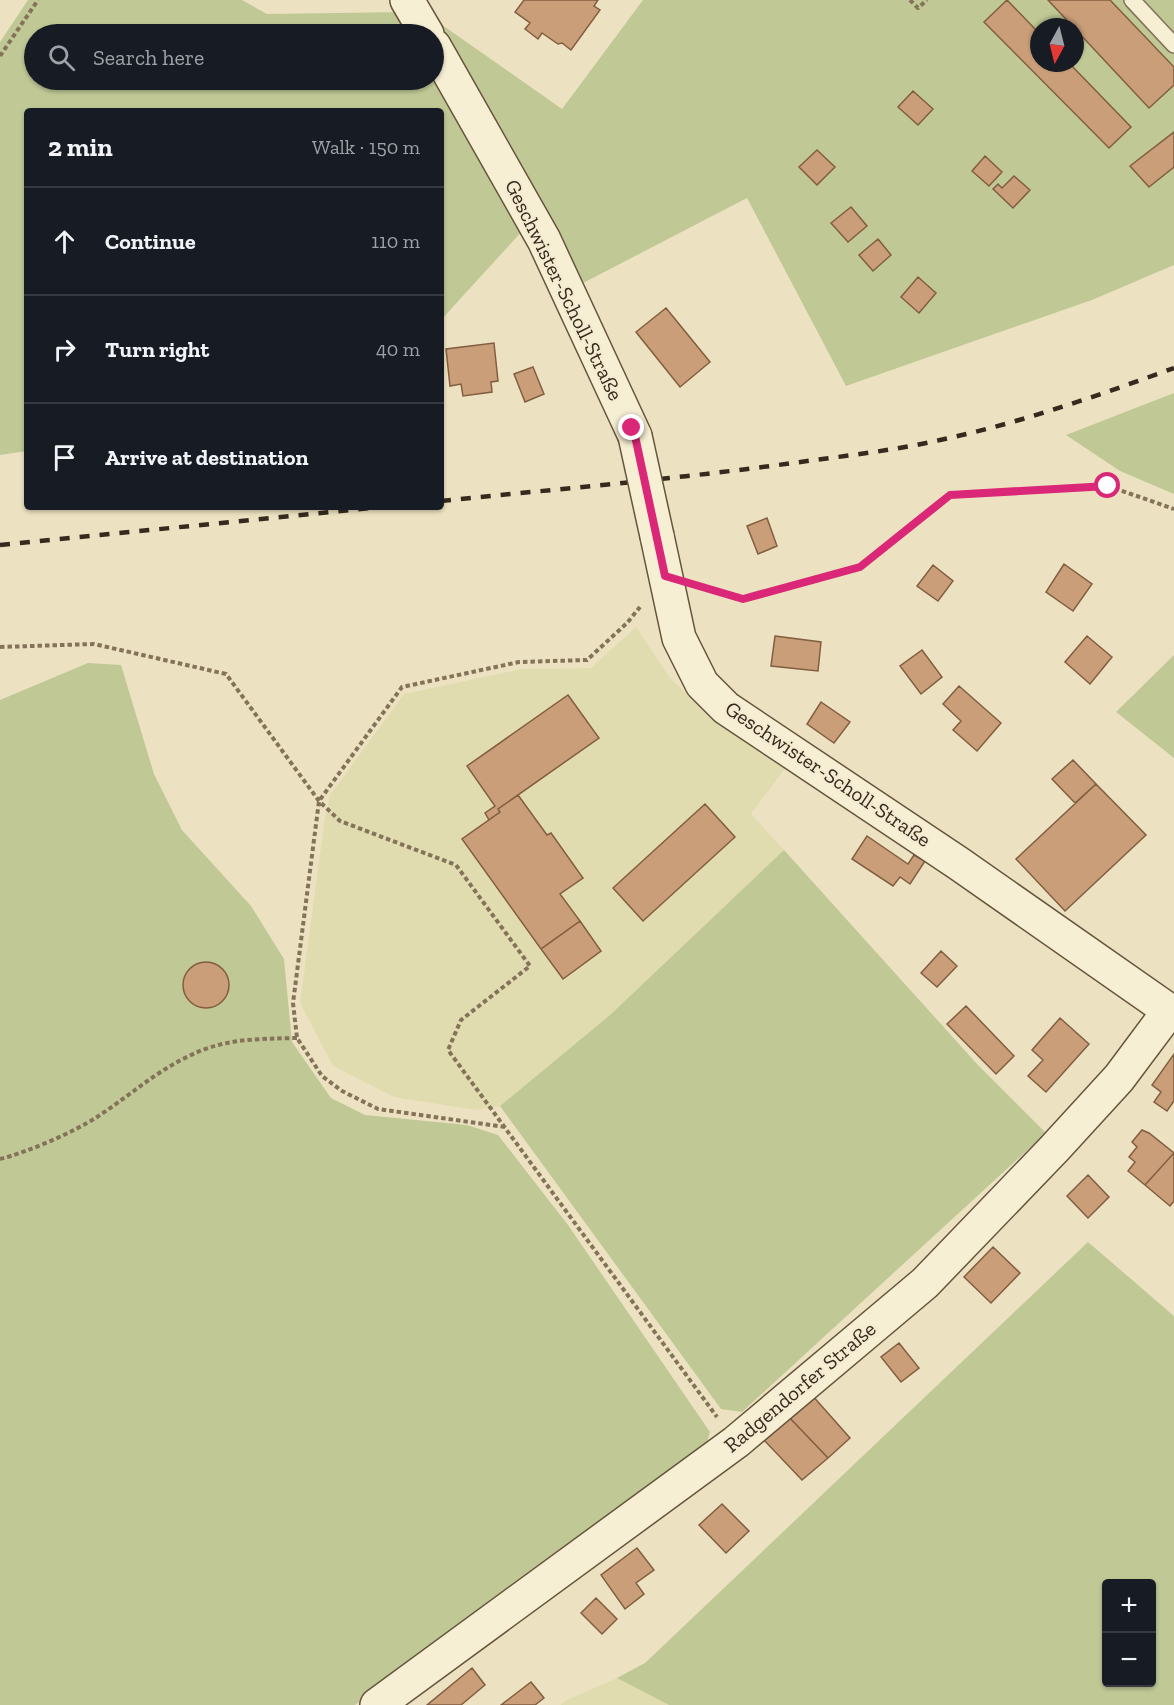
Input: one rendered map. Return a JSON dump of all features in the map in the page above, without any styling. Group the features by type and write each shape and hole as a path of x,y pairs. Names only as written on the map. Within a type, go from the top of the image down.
{"street":[{"path":"408,0 421,24"},
{"name":"Geschwister-Scholl-Straße","path":"444,64 544,240 635,436 679,638 702,684 726,708 958,862 1172,1012"},
{"name":"Radgendorfer Straße","path":"377,1705 736,1442 925,1283 1119,1078 1172,1012"}],"lane":[{"path":"1132,0 1174,45"}],"path":[{"path":"0,56 38,0"},
{"path":"910,0 918,8 927,0"},
{"path":"505,1127 378,1109 342,1091 322,1076 297,1038 293,1003 319,801 402,687 519,662 587,660 627,624 665,576 743,599 860,567 950,495 1108,486 1174,509"},
{"path":"0,647 94,644 226,674 319,801 340,821 456,865 530,966 461,1020 448,1050 736,1442"},
{"path":"0,1159 21,1154 95,1118 158,1073 191,1055 238,1039 297,1038"}],"shaded area":[{"path":"636,627 670,678 708,713 786,767 751,814 784,850 610,1015 500,1106 475,1110 394,1097 333,1066 300,1003 330,795 404,694 522,669 591,668"},
{"path":"617,1678 669,1705 560,1705 567,1700"}],"green space":[{"path":"28,0 242,0 267,14 405,12 441,24 24,24 24,90 444,90 444,26 562,109 643,0 1174,0 1174,265 1092,300 846,386 747,198 560,295 525,228 444,317 444,108 24,108 24,451 0,455 0,42"},
{"path":"1174,393 1174,494 1120,471 1066,435"},
{"path":"1174,655 1174,758 1116,712"},
{"path":"88,663 121,665 154,774 182,830 251,906 284,959 292,1042 331,1098 365,1115 467,1125 498,1135 568,1225 710,1432 706,1446 355,1705 0,1705 0,700"},
{"path":"784,850 977,1064 1046,1133 742,1412 721,1409 500,1106 610,1015"},
{"path":"1088,1242 1174,1316 1174,1705 669,1705 617,1678 645,1663"}],"building":[{"path":"524,0 598,0 594,6 600,10 571,50 542,33 538,39 525,29 530,23 515,12"},
{"path":"1007,0 1030,24 1030,68 984,22"},
{"path":"1048,0 1110,0 1174,67 1174,85 1149,108 1084,38 1084,18 1065,18"},
{"path":"1034,72 1078,72 1131,127 1109,148"},
{"path":"913,91 933,109 918,125 898,107"},
{"path":"1174,132 1174,167 1149,187 1130,166"},
{"path":"817,150 835,167 817,185 799,167"},
{"path":"985,156 1002,172 989,186 972,171"},
{"path":"1014,176 1030,190 1013,208 993,189 998,184 1002,188"},
{"path":"851,207 867,226 848,242 831,223"},
{"path":"878,239 891,255 873,271 859,255"},
{"path":"918,277 936,293 919,313 901,297"},
{"path":"666,308 710,362 680,387 636,332"},
{"path":"494,343 498,381 491,382 492,392 463,396 461,384 450,386 446,349"},
{"path":"533,367 544,394 525,402 514,374"},
{"path":"767,518 777,546 758,554 747,526"},
{"path":"1064,564 1092,584 1073,611 1046,592"},
{"path":"933,565 953,581 938,601 917,586"},
{"path":"775,636 821,642 818,671 771,666"},
{"path":"1087,636 1112,657 1090,684 1065,662"},
{"path":"922,650 942,677 921,694 900,666"},
{"path":"959,686 1001,723 977,751 953,730 961,721 943,704"},
{"path":"568,695 599,738 498,809 500,812 489,820 485,813 495,806 467,766"},
{"path":"821,702 850,722 834,743 807,724"},
{"path":"1073,760 1096,784 1075,803 1052,779"},
{"path":"1096,784 1146,835 1065,911 1016,859"},
{"path":"518,795 547,835 551,833 583,878 560,894 580,921 541,949 462,839 500,812 498,809"},
{"path":"705,804 735,837 643,921 613,888"},
{"path":"867,836 908,864 914,855 925,861 910,884 900,877 893,886 852,859"},
{"path":"580,921 601,951 563,979 541,949"},
{"path":"941,951 957,966 937,987 921,973"},
{"path":"206,962 222,969 229,985 222,1001 206,1008 190,1001 183,985 190,969"},
{"path":"966,1006 1014,1056 996,1074 947,1024"},
{"path":"1060,1018 1089,1044 1046,1092 1028,1076 1043,1060 1032,1050"},
{"path":"1174,1054 1174,1101 1167,1111 1154,1102 1161,1092 1152,1085"},
{"path":"1142,1130 1174,1153 1145,1185 1128,1171 1135,1162 1129,1157 1137,1147 1132,1142"},
{"path":"1174,1153 1174,1201 1170,1206 1145,1185"},
{"path":"1088,1175 1109,1197 1088,1218 1067,1196"},
{"path":"993,1247 1020,1273 991,1303 964,1277"},
{"path":"899,1343 919,1368 901,1382 881,1357"},
{"path":"811,1394 850,1438 828,1458 787,1415"},
{"path":"787,1415 828,1458 802,1480 762,1438"},
{"path":"722,1504 749,1531 726,1553 699,1525"},
{"path":"637,1548 654,1570 636,1583 644,1594 625,1609 601,1575"},
{"path":"596,1598 617,1619 602,1634 581,1613"},
{"path":"472,1668 485,1685 461,1705 427,1705"},
{"path":"531,1682 544,1698 535,1705 501,1705"}],"railway":[{"path":"444,501 705,474 922,444 1029,417 1174,368"},
{"path":"0,545 351,510"}],"route":[{"path":"632,428 665,576 743,599 860,567 950,495 1108,486"}]}
